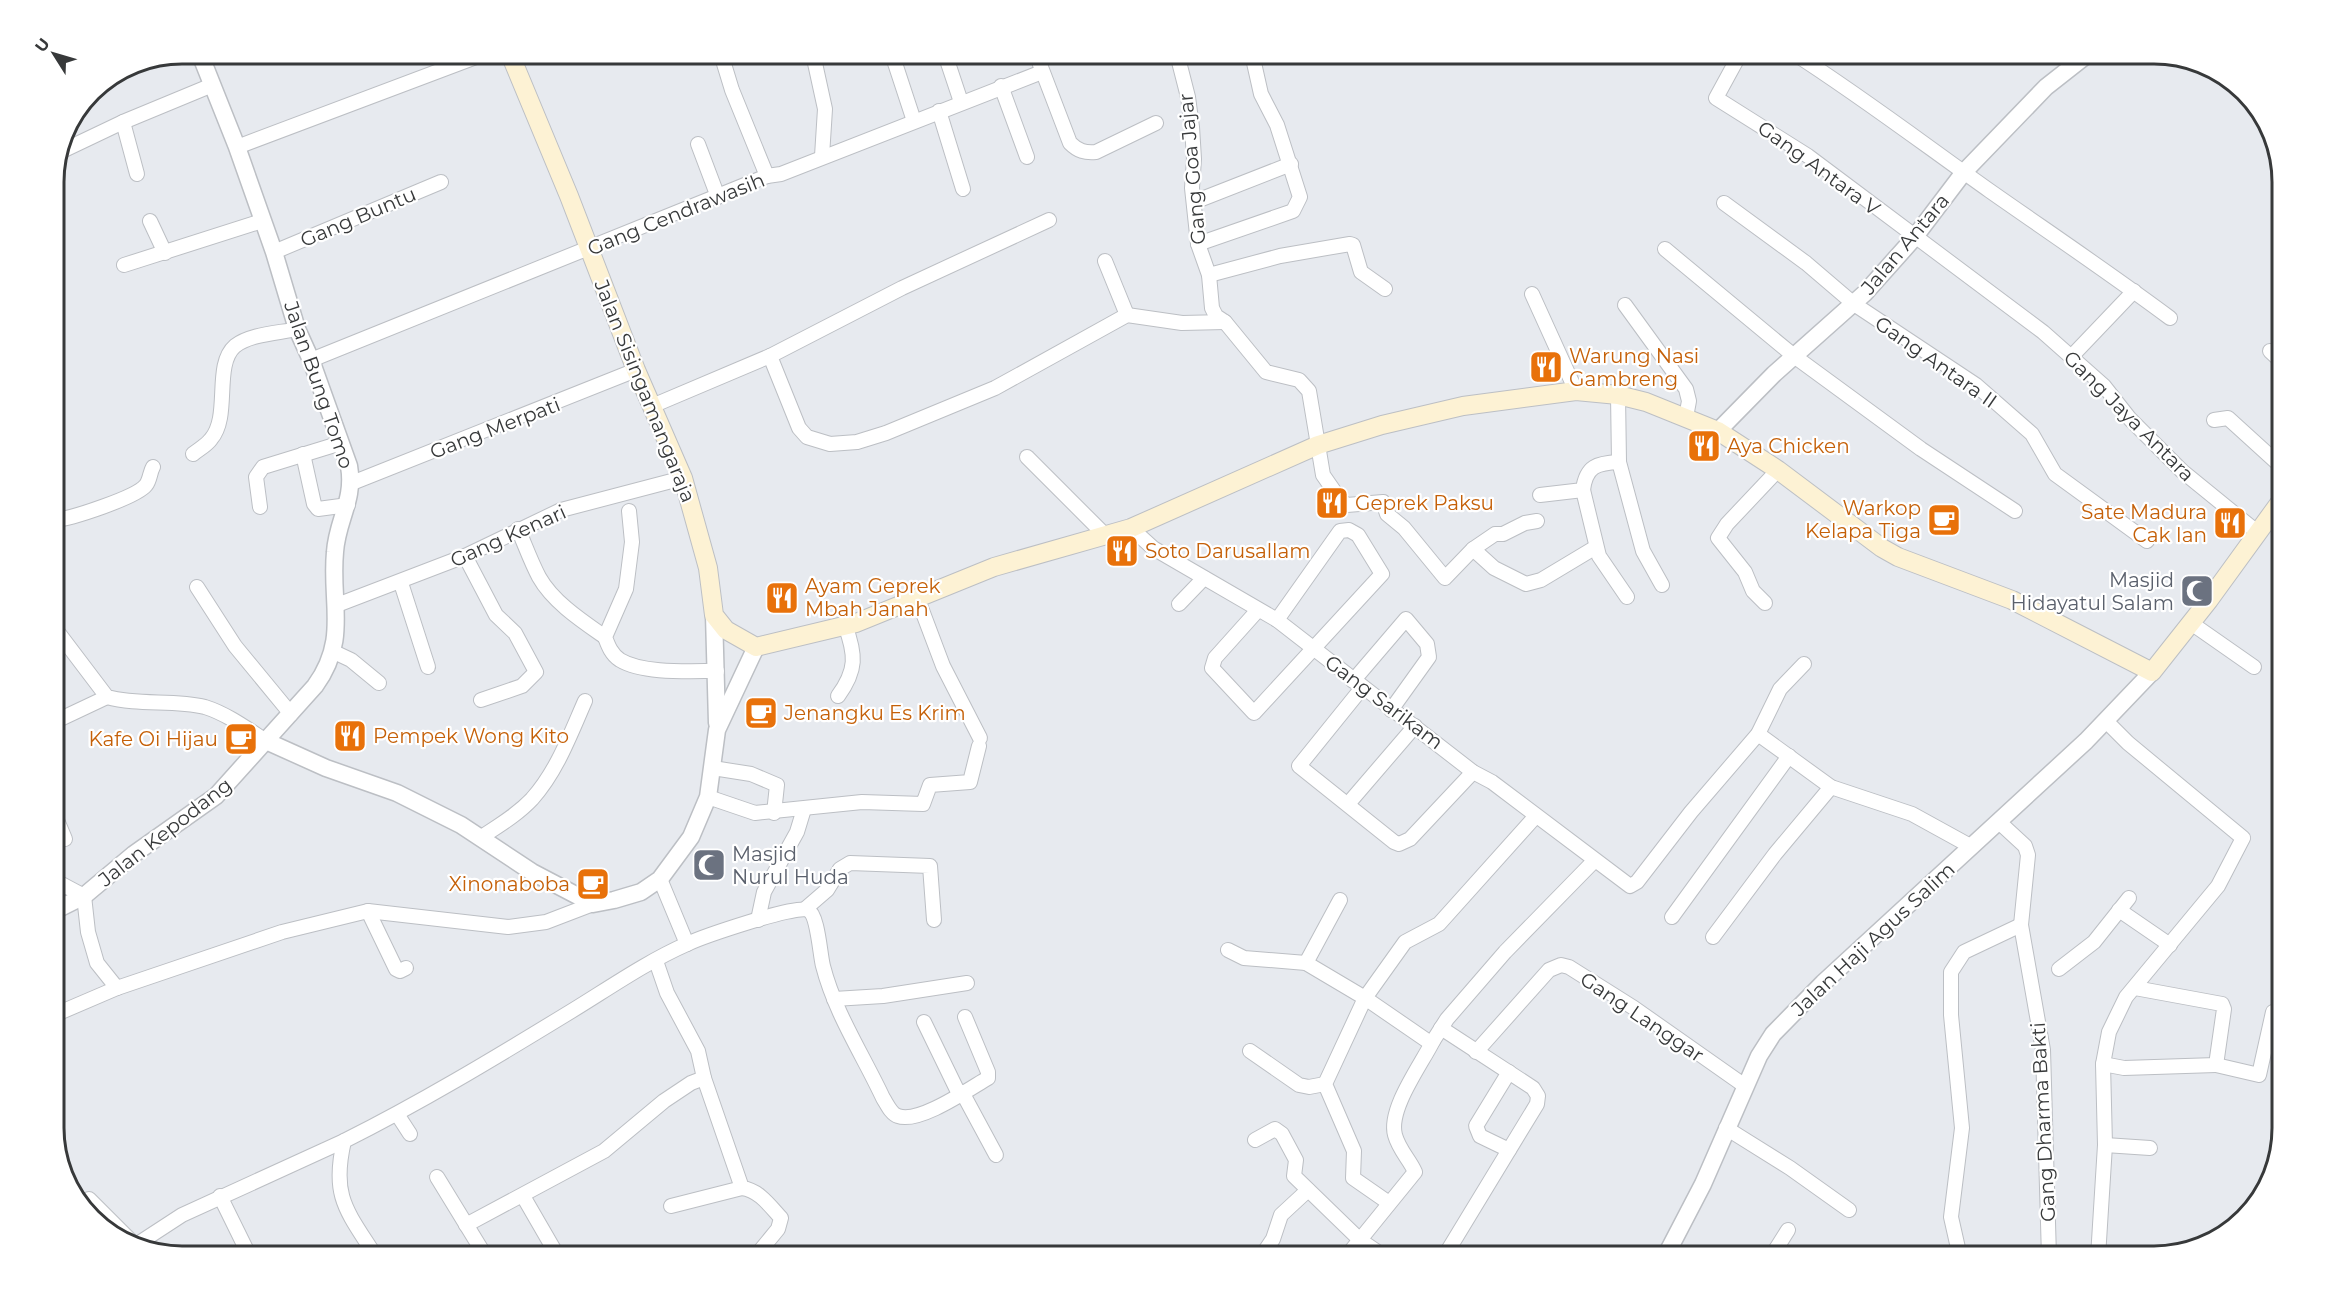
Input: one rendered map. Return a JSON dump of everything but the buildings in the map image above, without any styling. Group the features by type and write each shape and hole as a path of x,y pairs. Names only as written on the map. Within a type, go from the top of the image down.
{"main road":[{"name":"Jalan Sisingamangaraja","path":"514,65 636,370 683,478 708,568 714,615"},
{"path":"714,615 726,630 756,647 851,624 994,567 1131,528 1310,450 1382,425 1463,405 1518,396 1576,391 1618,395 1686,417 1718,431 1778,470 1881,548 1898,557 2012,600 2152,672 2272,512"}],"street":[{"name":"Gang Goa Jajar","path":"1180,64 1188,97 1192,127 1194,202 1198,244 1209,275 1212,308 1215,316 1225,322 1266,372 1293,377 1304,383 1312,402 1310,450"},
{"path":"1198,244 1293,211 1300,197 1291,164 1262,94 1259,64"},
{"name":"Gang Antara V","path":"1734,64 1716,97 1808,156 1914,238"},
{"path":"1810,64 1886,114 2170,318"},
{"name":"Jalan Antara","path":"1718,431 1794,356 1854,304 1914,238 1964,172 2046,87 2075,64"},
{"name":"Jalan Bung Tomo","path":"203,65 210,86 237,147 274,252 297,329 311,360 341,443 352,483 335,549 334,572 338,605 334,652 321,679 266,741"},
{"path":"237,147 455,65"},
{"path":"724,65 732,90 767,176"},
{"path":"815,65 825,110 822,156"},
{"path":"895,65 914,121"},
{"path":"949,65 961,102"},
{"path":"1040,65 1070,143 1085,153 1096,152 1156,123"},
{"name":"Gang Cendrawasih","path":"311,360 767,176 781,174 1001,86 1042,72"},
{"path":"70,147 123,122 210,86"},
{"path":"1001,86 1027,157"},
{"path":"939,111 963,189"},
{"path":"123,122 137,174"},
{"path":"698,144 718,196"},
{"path":"1194,202 1291,164"},
{"name":"Gang Buntu","path":"274,252 441,182"},
{"name":"Gang Antara II","path":"1724,203 1806,263 1854,304 1976,385 2032,434 2055,474 2147,542"},
{"path":"652,406 770,356 902,288 1049,220"},
{"path":"124,265 262,221"},
{"path":"150,222 165,253"},
{"name":"Gang Jaya Antara","path":"1914,238 2043,332 2104,386 2130,419 2182,471 2257,532"},
{"path":"1209,275 1280,256 1350,244 1353,245 1361,272 1385,289"},
{"path":"1665,249 1794,356 1921,449 2015,511"},
{"path":"1105,261 1127,315"},
{"path":"2071,357 2134,291"},
{"path":"1532,294 1576,391"},
{"path":"1625,305 1686,389 1689,401 1686,417"},
{"path":"770,356 799,428 807,437 830,444 857,442 927,417 995,388 1127,315 1182,323 1225,322"},
{"path":"193,454 212,439 216,431 222,403 226,358 235,346 261,336 297,329"},
{"name":"Gang Merpati","path":"352,483 636,370"},
{"path":"1618,395 1619,462 1643,551 1662,585"},
{"path":"2214,420 2228,418 2272,458"},
{"path":"260,507 256,477 263,467 341,443"},
{"path":"1310,450 1323,475 1341,501 1347,504 1385,507 1445,578 1473,549 1495,534 1503,534 1525,523 1537,521"},
{"path":"303,454 318,509 348,505"},
{"path":"1027,457 1106,536"},
{"path":"1619,462 1595,465 1588,472 1583,490 1599,556 1627,597"},
{"path":"65,519 90,513 144,487 153,467"},
{"path":"1765,603 1753,591 1745,572 1718,538 1727,524 1778,470"},
{"name":"Gang Kenari","path":"338,605 465,556 561,510 683,478"},
{"path":"1540,495 1583,490"},
{"path":"605,637 626,589 632,542 629,511"},
{"name":"Gang Sarikam","path":"1131,528 1153,548 1277,620 1473,772 1492,782 1593,861 1630,886 1638,882 1691,812 1758,734"},
{"path":"518,529 540,578 550,592 605,637 610,650 620,660 639,666 682,672 717,671"},
{"path":"1258,610 1215,658 1212,668 1254,713 1382,574 1353,531 1340,531 1277,620"},
{"path":"1473,549 1494,568 1526,584 1541,580 1596,547"},
{"path":"465,556 496,615 515,633 536,672 522,686 481,700"},
{"path":"1179,604 1204,578"},
{"path":"401,582 428,667"},
{"path":"197,586 235,646 291,714"},
{"path":"708,798 755,813 774,813 824,804 862,802 923,804 930,785 970,782 980,742 943,666 917,597"},
{"path":"65,1010 117,988 282,932 368,911 508,927 546,922 593,904 641,892 660,879 682,852 701,817 708,798 717,730 714,615"},
{"path":"1391,710 1429,657 1427,644 1407,619 1299,766 1394,842 1403,843 1410,839 1473,772"},
{"path":"2191,623 2254,667"},
{"path":"838,696 852,671 854,651 851,624"},
{"path":"65,641 108,697"},
{"path":"717,730 756,647"},
{"path":"334,652 357,663 379,683"},
{"path":"1804,664 1780,688 1758,734 1831,787 1912,814 1972,847"},
{"name":"Jalan Haji Agus Salim","path":"1671,1246 1703,1184 1744,1086 1773,1034 1823,983 2000,822 2106,721 2152,672"},
{"path":"65,717 108,697 138,703 203,707 225,715 266,741 326,768 397,793 460,825 532,872 593,904"},
{"path":"480,838 532,799 559,758 585,701"},
{"path":"2099,1246 2105,1145 2103,1064 2115,1019 2126,997 2218,886 2243,838 2128,743 2106,721"},
{"path":"1348,804 1415,726"},
{"name":"Jalan Kepodang","path":"65,906 84,896 134,854 216,796 266,741"},
{"path":"1672,917 1789,756"},
{"path":"713,768 751,774 777,785 774,813"},
{"path":"1713,938 1775,854 1831,787"},
{"path":"758,920 764,892 797,832 804,809"},
{"path":"1389,1203 1353,1178 1354,1151 1325,1084 1365,998 1405,942 1439,924 1535,817"},
{"name":"Gang Dharma Bakti","path":"2000,822 2027,849 2028,865 2021,925 2043,1050 2049,1246"},
{"path":"1355,1246 1416,1171 1404,1156 1393,1123 1404,1094 1441,1028 1505,952 1593,861"},
{"path":"142,1239 182,1215 220,1196 345,1141 397,1114 464,1077 687,944 758,920 805,909 827,890 845,865 930,866 934,920"},
{"path":"660,879 687,944"},
{"path":"65,886 84,896 88,932 97,963 117,988"},
{"path":"2059,969 2094,942 2129,898"},
{"path":"1306,963 1340,900"},
{"path":"805,909 812,914 814,920 823,966 834,999 892,1112 899,1117 912,1116 934,1108 989,1076 965,1017"},
{"path":"2119,910 2170,945"},
{"path":"368,911 396,969 400,971 406,968"},
{"path":"1958,1246 1951,1217 1962,1128 1951,1015 1951,972 1964,952 2021,925"},
{"path":"1228,951 1244,958 1306,963 1365,998 1425,1041 1433,1041"},
{"path":"656,961 667,993 698,1051 704,1078 742,1188"},
{"name":"Gang Langgar","path":"1476,1052 1549,970 1561,965 1634,1008 1744,1086"},
{"path":"834,999 883,996 968,983"},
{"path":"2135,988 2222,1004 2224,1009 2216,1065"},
{"path":"2103,1064 2124,1068 2216,1065 2259,1075 2272,1016"},
{"path":"924,1022 996,1155"},
{"path":"1441,1028 1533,1088 1538,1096 1537,1104 1451,1246"},
{"path":"1250,1051 1299,1085 1309,1087 1325,1084"},
{"path":"1509,1072 1476,1126 1480,1136 1509,1150"},
{"path":"466,1225 524,1196 539,1184 604,1151 664,1101 691,1083 704,1078"},
{"path":"397,1114 410,1134"},
{"path":"1726,1128 1790,1168 1850,1210"},
{"path":"1255,1140 1275,1129 1280,1131 1296,1160 1294,1176 1369,1246"},
{"path":"345,1141 338,1168 338,1188 346,1211 369,1246"},
{"path":"2105,1145 2150,1148"},
{"path":"437,1178 479,1246"},
{"path":"671,1206 742,1188 751,1189 782,1218 778,1229 764,1246"},
{"path":"1268,1246 1281,1215 1308,1190"},
{"path":"220,1196 245,1246"},
{"path":"524,1196 549,1246"},
{"path":"89,1199 116,1226"},
{"path":"1778,1246 1788,1230"}],"place":[{"name":"Warung Nasi Gambreng","path":"1546,367"},
{"name":"Aya Chicken","path":"1704,446"},
{"name":"Geprek Paksu","path":"1332,503"},
{"name":"Warkop Kelapa Tiga","path":"1944,520"},
{"name":"Sate Madura Cak Ian","path":"2230,523"},
{"name":"Soto Darusallam","path":"1122,551"},
{"name":"Masjid Hidayatul Salam","path":"2197,591"},
{"name":"Ayam Geprek Mbah Janah","path":"782,598"},
{"name":"Jenangku Es Krim","path":"761,713"},
{"name":"Pempek Wong Kito","path":"350,736"},
{"name":"Kafe Oi Hijau","path":"241,739"},
{"name":"Masjid Nurul Huda","path":"709,865"},
{"name":"Xinonaboba","path":"593,884"}]}
